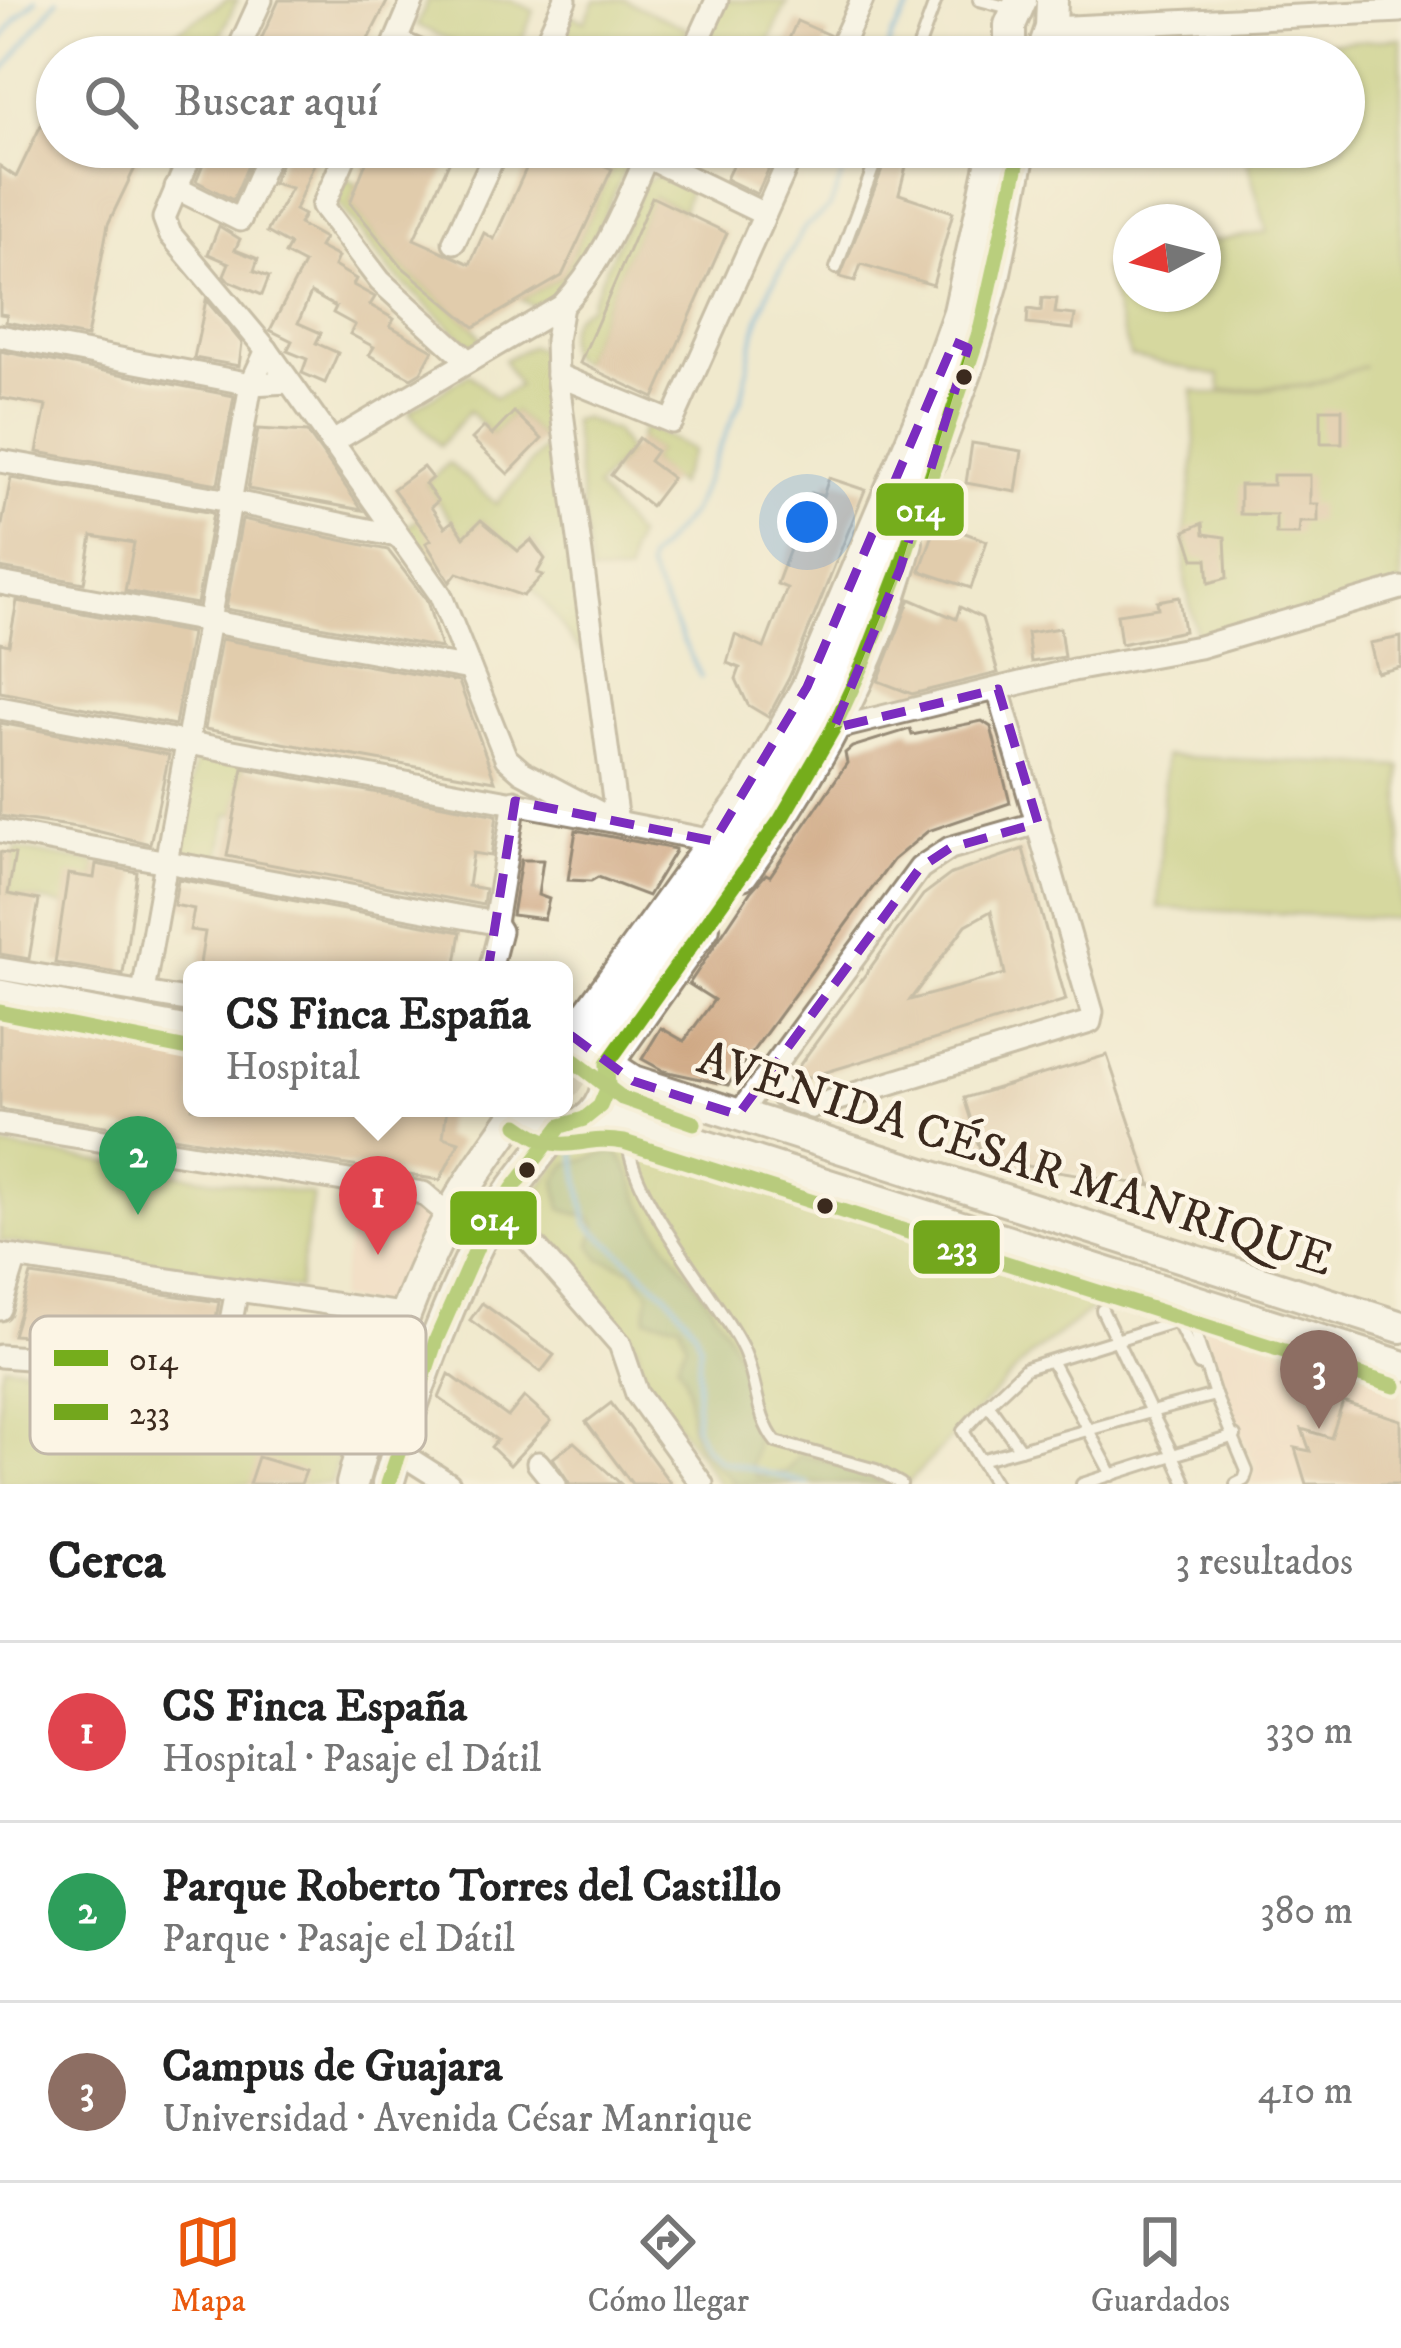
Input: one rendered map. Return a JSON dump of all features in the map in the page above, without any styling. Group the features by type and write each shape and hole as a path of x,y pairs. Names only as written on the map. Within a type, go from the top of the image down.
{"main road":[{"path":"1015,22 1030,2 1042,6 1048,28"},
{"path":"875,574 885,529 959,312 990,168"},
{"path":"526,1117 561,1126 594,1115 608,1095 607,1064 782,819 833,729 900,569 981,327 1016,168"},
{"path":"573,1030 749,790 807,687 926,408"},
{"path":"608,1026 775,790 829,689 875,574 941,440"},
{"name":"AVENIDA CÉSAR MANRIQUE","path":"573,1039 599,1052 607,1064 633,1082 1401,1327"},
{"name":"AVENIDA CÉSAR MANRIQUE","path":"594,1115 628,1121 1401,1366"},
{"path":"408,1316 450,1216 526,1117"},
{"path":"426,1334 456,1258 526,1117"},
{"path":"426,1375 472,1255 502,1202 561,1126"},
{"path":"951,1223 962,1188"},
{"path":"1284,1328 1294,1293"},
{"path":"352,1484 360,1454"},
{"path":"372,1484 382,1454"},
{"path":"388,1484 396,1454"}],"street":[{"path":"245,36 261,0"},
{"path":"397,36 412,0"},
{"path":"549,36 565,0"},
{"path":"701,36 717,0"},
{"path":"846,36 862,0"},
{"path":"1048,28 1283,9 1401,11"},
{"path":"185,168 164,218 170,234 267,350 440,594 506,758 522,772 617,822"},
{"path":"176,188 240,220 263,168"},
{"path":"340,168 323,206 380,281 467,360"},
{"path":"454,242 488,168"},
{"path":"331,443 562,306 584,284 605,248 634,168"},
{"path":"676,168 764,214"},
{"path":"556,375 672,422 785,168"},
{"path":"562,306 556,375 617,822"},
{"path":"0,336 250,384 289,382"},
{"path":"143,992 250,384 267,350"},
{"path":"0,461 397,536"},
{"path":"0,583 470,670"},
{"path":"833,729 1198,647 1401,588"},
{"path":"772,1070 782,1096 812,1107 1090,1022 1091,1012 998,689"},
{"path":"0,708 515,800 713,841"},
{"path":"492,961 515,800"},
{"path":"738,1115 920,868 950,848 1038,823"},
{"path":"0,831 495,923"},
{"path":"0,969 183,999"},
{"path":"0,992 183,1026"},
{"path":"801,1136 812,1107"},
{"path":"0,1124 423,1193 450,1216"},
{"path":"502,1202 508,1216 620,1344 637,1394 702,1484"},
{"path":"0,1309 8,1256 408,1316"},
{"path":"231,1316 236,1290"},
{"path":"0,1356 30,1358"},
{"path":"402,1454 445,1482"},
{"path":"538,1463 555,1484"}],"lane":[{"path":"923,36 936,0"},
{"path":"979,0 1002,6 1015,22"},
{"path":"836,268 873,168"},
{"path":"628,1121 626,1138 636,1179 736,1336 753,1369 766,1430 776,1442 876,1470 901,1484"},
{"path":"1185,1297 1215,1395 1247,1471 1237,1484"},
{"path":"1102,1310 1186,1484"},
{"path":"995,1484 963,1431 1026,1368 1178,1321 1199,1365 1205,1364"},
{"path":"1052,1362 1112,1474"},
{"path":"980,1460 1215,1395"},
{"path":"988,1404 1020,1449"},
{"path":"1082,1484 1235,1436"}],"highlighted area":[{"path":"954,342 968,348 900,569 834,728 998,689 1038,823 950,848 920,868 738,1115 633,1081 572,1036 550,1038 526,1059 496,1057 504,1017 485,989 515,801 714,841 807,687"}],"shaded area":[{"path":"357,1197 432,1211 386,1307 337,1299"},
{"path":"1201,1322 1401,1386 1401,1484 1247,1484 1254,1476 1254,1464 1222,1393"}],"green space":[{"path":"227,0 237,0 221,36 168,36"},
{"path":"428,0 511,0 534,11 523,36 441,36 417,25"},
{"path":"595,0 624,0 688,29 685,36 562,36 571,15 585,21"},
{"path":"717,0 787,2 772,36 702,32"},
{"path":"1401,38 1401,588 1199,647 1185,581 1185,531 1195,455 1193,390 1208,394 1310,386 1365,366 1310,384 1221,391 1219,376 1130,356 1116,312 1221,312 1221,240 1267,232 1249,168 1365,168 1365,40"},
{"path":"626,168 576,277 541,309 521,300 562,276 612,169"},
{"path":"657,176 689,191 683,210 653,197 580,363 568,355 569,326 589,306 645,181"},
{"path":"346,178 357,184 350,203 401,266 474,327 484,342 468,343 392,273 336,201"},
{"path":"1113,266 1113,301 1103,269"},
{"path":"531,346 542,351 589,656 531,588 542,576 537,573 545,559 532,540 518,551 481,520 436,568 404,530 416,520 461,533 425,484 449,463 496,504 547,444 514,412 492,435 469,411 440,446 409,412 469,374 495,398 518,386 504,360"},
{"path":"583,418 615,431 628,452 596,488 637,537 628,574 591,574 572,420"},
{"path":"645,426 693,450 677,485 649,461 656,451 639,438"},
{"path":"197,754 244,764 220,861 176,854"},
{"path":"1165,756 1401,767 1401,919 1158,908"},
{"path":"16,849 96,863 90,910 8,894"},
{"path":"608,1137 637,1141 844,1213 1114,1293 1032,1354 907,1484 719,1484 643,1376 630,1335 527,1214 528,1204 566,1151"},
{"path":"0,1146 313,1195 298,1289 0,1241"},
{"path":"615,1151 660,1235 709,1303 735,1350 751,1410 755,1444 751,1464 757,1477 786,1472 799,1455 842,1465 888,1484 737,1484 703,1454 692,1432 686,1382 677,1364 686,1342 680,1323 646,1318 649,1293 633,1270 601,1259 591,1245 596,1227 592,1219 561,1209 556,1181 567,1164"},
{"path":"4,1365 30,1368 30,1454 339,1454 331,1484 0,1484"}],"building":[{"path":"279,0 388,0 370,36 263,36"},
{"path":"797,21 829,35 829,36 790,36"},
{"path":"36,136 36,168 135,168 108,224 87,337 6,322 7,315 0,314 0,166 16,177"},
{"path":"201,168 247,168 233,200 196,181"},
{"path":"279,168 312,168 295,210 304,215 299,224 324,238 319,247 338,257 334,266 356,279 353,285 375,297 370,305 394,319 390,326 433,350 421,372 411,378 369,355 374,347 350,334 355,325 311,293 298,323 321,333 316,343 338,353 325,383 302,373 307,359 287,351 292,341 270,330 304,264 285,254 290,245 267,232 291,188 273,183"},
{"path":"364,168 446,168 414,239 470,264 484,233 494,239 526,168 612,169 562,276 474,327 401,266 350,203"},
{"path":"731,168 769,168 757,194 726,179"},
{"path":"883,168 906,168 899,194 953,212 933,285 861,264 855,281 840,277"},
{"path":"652,197 727,233 654,398 580,363"},
{"path":"219,226 240,239 235,250 258,259 254,271 269,277 262,295 229,281 224,275 229,263 208,254"},
{"path":"1042,298 1057,299 1055,313 1075,315 1073,329 1027,324 1028,309 1041,311"},
{"path":"206,300 242,343 239,366 194,358"},
{"path":"0,351 234,396 218,484 37,452 46,406 0,398"},
{"path":"1321,409 1342,409 1342,443 1321,443"},
{"path":"514,412 542,439 508,474 472,439 484,427 492,435"},
{"path":"258,429 307,432 362,510 248,489"},
{"path":"639,438 656,451 649,461 672,478 651,506 611,475"},
{"path":"972,443 1022,451 1016,492 966,483"},
{"path":"423,467 432,478 425,484 438,501 431,507 445,527 453,521 464,537 481,520 518,551 531,540 545,559 537,573 543,575 523,596 457,573 450,582 426,543 431,540 393,489"},
{"path":"1273,475 1310,475 1310,504 1318,504 1318,522 1300,522 1299,534 1276,534 1276,515 1240,514 1240,485 1273,485"},
{"path":"11,478 213,513 197,604 125,591 134,543 92,536 84,583 0,568 0,535"},
{"path":"829,478 865,490 789,678 768,717 748,705 736,679 740,668 727,663 735,635 764,648 787,588 777,584 811,493 823,496"},
{"path":"242,519 388,550 427,601 441,648 226,609"},
{"path":"937,523 987,541 971,588 920,571"},
{"path":"1203,523 1204,534 1225,537 1227,578 1209,583 1207,559 1194,559 1185,531"},
{"path":"1179,597 1184,631 1121,644 1117,614 1158,608 1157,601"},
{"path":"910,599 956,619 960,607 982,618 998,673 912,694 878,681"},
{"path":"17,601 191,633 175,725 0,692 0,643 9,645"},
{"path":"1060,628 1064,657 1031,662 1027,633"},
{"path":"1401,637 1401,667 1377,673 1370,643"},
{"path":"221,639 459,682 495,781 205,729"},
{"path":"982,721 991,727 1010,803 928,831 893,860 728,1085 664,1071 642,1059 661,1028 684,1041 714,1000 689,984 751,891 766,874 770,876 847,763 845,753 910,729 912,735"},
{"path":"0,723 169,755 150,844 84,828 0,816"},
{"path":"243,768 497,815 491,856 473,853 468,886 485,889 483,905 227,856"},
{"path":"576,830 675,851 648,896 598,877 568,880"},
{"path":"1023,849 1066,1000 793,1082 796,1070 923,895 951,874","holes":["991,911 1005,974 910,1000 966,925"]},
{"path":"0,852 15,854 8,894 39,900 29,959 0,954"},
{"path":"521,860 543,860 538,895 549,899 544,919 512,915"},
{"path":"96,864 137,872 123,974 55,963 68,874 94,878"},
{"path":"178,879 461,932 456,961 200,961 205,932 190,930 194,909 174,905"},
{"path":"0,1007 57,1022 54,1033 92,1033 93,1025 183,1041 183,1117 446,1117 443,1137 459,1142 440,1180 0,1109"},
{"path":"1107,1055 1151,1186 983,1159 964,1098"},
{"path":"31,1275 219,1302 216,1316 30,1316 30,1336 13,1335"},
{"path":"482,1303 554,1355 541,1372 470,1320"},
{"path":"449,1374 508,1417 524,1397 551,1421 510,1465 491,1447 497,1440 439,1398"},
{"path":"1343,1402 1401,1420 1401,1484 1306,1484 1295,1448 1310,1451 1302,1429 1331,1438"},
{"path":"611,1403 671,1484 632,1484 591,1429 586,1422"},
{"path":"574,1442 621,1484 570,1484 553,1458"},
{"path":"258,1457 306,1471 301,1484 249,1484"}],"waterway":[{"path":"0,43 36,0"},
{"path":"0,75 57,0"},
{"path":"892,36 915,0"},
{"path":"701,677 648,569 649,560 691,513 742,397 755,330 769,290 805,227 830,207 845,168"},
{"path":"574,1149 587,1224 666,1293 694,1328 700,1345 695,1426 704,1446 718,1460 808,1484"}],"tunnel":[{"path":"573,1074 607,1028"}],"transit line":[{"name":"014","path":"426,1370 481,1238 561,1126 584,1119 600,1106 608,1087 607,1064 781,819 833,729 900,569 981,327 1016,168"},
{"name":"233","path":"0,1012 183,1048"},
{"name":"233","path":"573,1061 622,1098 694,1123"},
{"name":"233","path":"518,1125 561,1144 624,1142 1395,1386"},
{"name":"014","path":"388,1484 398,1454"}],"place":[{"name":"Parque Roberto Torres del Castillo","path":"138,1215"},
{"name":"CS Finca España","path":"378,1255"},
{"name":"Campus de Guajara","path":"1319,1429"}]}
